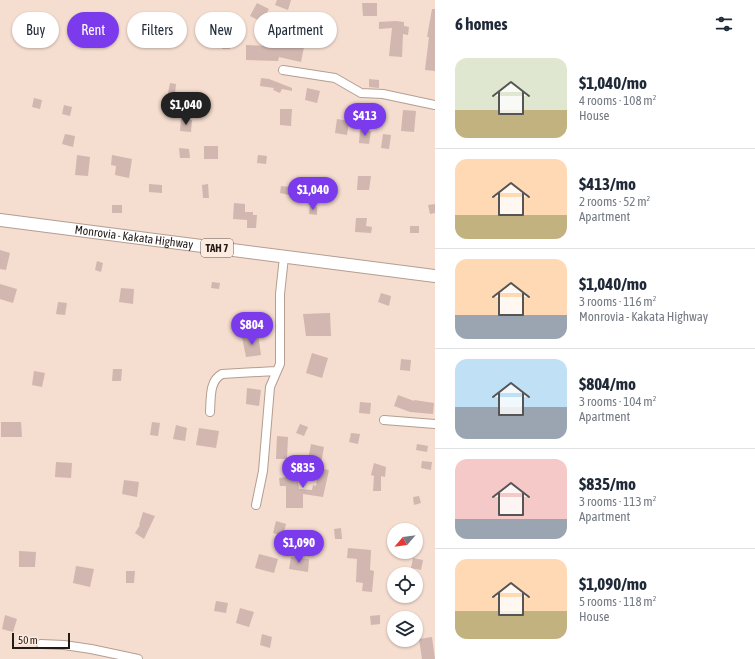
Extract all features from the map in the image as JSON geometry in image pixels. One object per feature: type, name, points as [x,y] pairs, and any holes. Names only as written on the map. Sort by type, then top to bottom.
[{"type":"highway","name":"Monrovia - Kakata Highway","points":[[0,220],[435,276]]},
{"type":"street","points":[[283,70],[335,78],[361,93],[383,94],[435,105]]},
{"type":"street","points":[[256,505],[262,471],[270,386],[280,364],[280,294],[284,257]]},
{"type":"street","points":[[210,412],[212,383],[217,376],[222,374],[276,371]]},
{"type":"street","points":[[384,420],[435,424]]},
{"type":"street","points":[[41,644],[78,647],[138,659]]},
{"type":"building","points":[[277,0],[291,0],[288,10],[275,5]]},
{"type":"building","points":[[257,3],[269,9],[267,12],[254,12],[254,18],[250,16]]},
{"type":"building","points":[[362,3],[377,3],[377,16],[363,16]]},
{"type":"building","points":[[432,9],[435,9],[435,71],[425,70],[429,37],[427,37]]},
{"type":"building","points":[[379,22],[404,22],[404,26],[409,27],[408,35],[403,34],[402,57],[389,56],[392,28],[379,29]]},
{"type":"building","points":[[246,45],[254,45],[254,48],[304,48],[301,62],[279,57],[278,61],[246,60]]},
{"type":"building","points":[[261,78],[269,79],[292,88],[292,91],[282,89],[280,93],[273,90],[274,88],[260,86]]},
{"type":"building","points":[[369,79],[379,80],[379,88],[369,87]]},
{"type":"building","points":[[170,83],[176,84],[175,94],[168,93]]},
{"type":"building","points":[[307,88],[320,91],[317,103],[305,100]]},
{"type":"building","points":[[34,98],[42,100],[40,109],[32,107]]},
{"type":"building","points":[[64,105],[72,107],[70,116],[62,114]]},
{"type":"building","points":[[280,109],[292,109],[291,126],[280,125]]},
{"type":"building","points":[[403,110],[416,111],[414,132],[401,131]]},
{"type":"building","points":[[181,119],[192,120],[191,132],[180,131]]},
{"type":"building","points":[[337,119],[349,121],[347,135],[335,133]]},
{"type":"building","points":[[360,130],[371,131],[369,144],[359,143]]},
{"type":"building","points":[[65,134],[75,136],[73,147],[62,144]]},
{"type":"building","points":[[383,134],[391,135],[389,149],[381,148]]},
{"type":"building","points":[[204,146],[218,146],[218,159],[204,159]]},
{"type":"building","points":[[179,148],[189,149],[190,158],[180,158]]},
{"type":"building","points":[[77,155],[90,157],[88,176],[75,175]]},
{"type":"building","points":[[112,155],[132,159],[129,178],[115,175],[116,166],[111,165]]},
{"type":"building","points":[[258,155],[267,156],[266,164],[257,163]]},
{"type":"building","points":[[358,176],[371,176],[369,190],[357,190]]},
{"type":"building","points":[[149,184],[162,185],[162,193],[149,192]]},
{"type":"building","points":[[208,184],[209,198],[203,198],[202,185]]},
{"type":"building","points":[[281,186],[290,187],[289,195],[280,193]]},
{"type":"building","points":[[234,203],[245,204],[245,212],[253,212],[253,215],[257,215],[256,228],[247,228],[247,220],[233,219]]},
{"type":"building","points":[[435,204],[435,213],[430,214],[428,205]]},
{"type":"building","points":[[112,205],[122,205],[122,213],[112,213]]},
{"type":"building","points":[[310,206],[317,207],[317,215],[309,214]]},
{"type":"building","points":[[356,218],[367,218],[366,226],[372,227],[371,233],[355,232]]},
{"type":"building","points":[[410,226],[419,226],[419,233],[410,233]]},
{"type":"building","points":[[0,250],[10,253],[6,270],[0,269]]},
{"type":"building","points":[[97,261],[103,263],[101,272],[95,270]]},
{"type":"building","points":[[212,282],[220,283],[219,289],[211,288]]},
{"type":"building","points":[[0,284],[17,289],[13,303],[0,299]]},
{"type":"building","points":[[121,288],[134,289],[133,304],[119,302]]},
{"type":"building","points":[[381,293],[391,296],[389,306],[378,302]]},
{"type":"building","points":[[58,302],[67,303],[65,315],[56,314]]},
{"type":"building","points":[[330,313],[331,336],[306,336],[303,314]]},
{"type":"building","points":[[258,334],[261,355],[246,357],[242,337]]},
{"type":"building","points":[[312,353],[328,358],[322,378],[306,373]]},
{"type":"building","points":[[401,359],[411,360],[410,371],[400,370]]},
{"type":"building","points":[[113,369],[122,369],[121,381],[112,381]]},
{"type":"building","points":[[34,371],[45,373],[42,387],[32,385]]},
{"type":"building","points":[[247,388],[261,390],[259,406],[246,404]]},
{"type":"building","points":[[398,395],[414,401],[434,403],[433,414],[410,412],[394,406]]},
{"type":"building","points":[[360,402],[371,403],[370,414],[359,413]]},
{"type":"building","points":[[1,422],[21,422],[22,437],[1,437]]},
{"type":"building","points":[[152,422],[160,423],[158,436],[150,435]]},
{"type":"building","points":[[300,424],[308,427],[304,436],[296,433]]},
{"type":"building","points":[[176,425],[187,428],[185,441],[173,439]]},
{"type":"building","points":[[199,428],[219,431],[216,448],[196,445]]},
{"type":"building","points":[[351,433],[360,434],[358,444],[349,442]]},
{"type":"building","points":[[277,436],[288,437],[287,459],[276,459]]},
{"type":"building","points":[[311,444],[324,447],[321,464],[308,460]]},
{"type":"building","points":[[417,444],[428,446],[427,452],[416,450]]},
{"type":"building","points":[[422,461],[432,462],[431,470],[421,468]]},
{"type":"building","points":[[56,462],[72,463],[71,478],[55,477]]},
{"type":"building","points":[[374,463],[386,467],[385,477],[381,476],[381,491],[373,491],[374,476],[371,475]]},
{"type":"building","points":[[318,468],[329,470],[323,497],[303,494],[303,508],[286,508],[286,486],[280,486],[279,478],[297,476],[299,489],[312,490],[313,485],[316,486]]},
{"type":"building","points":[[124,480],[139,482],[137,497],[122,494]]},
{"type":"building","points":[[419,496],[421,503],[414,505],[413,497]]},
{"type":"building","points":[[143,512],[155,516],[144,539],[135,533],[140,525]]},
{"type":"building","points":[[276,521],[286,524],[283,536],[273,533]]},
{"type":"building","points":[[341,528],[342,539],[335,539],[334,529]]},
{"type":"building","points":[[348,548],[371,550],[370,570],[374,571],[372,592],[362,591],[363,583],[356,582],[357,559],[347,558]]},
{"type":"building","points":[[19,551],[36,552],[35,567],[19,567]]},
{"type":"building","points":[[259,554],[278,559],[274,573],[255,568]]},
{"type":"building","points":[[291,557],[309,559],[308,572],[289,569]]},
{"type":"building","points":[[413,559],[423,560],[422,567],[411,567]]},
{"type":"building","points":[[76,566],[94,569],[90,587],[73,583]]},
{"type":"building","points":[[126,571],[135,571],[134,583],[126,583]]},
{"type":"building","points":[[216,601],[228,603],[226,613],[214,611]]},
{"type":"building","points":[[240,608],[254,612],[249,627],[236,623]]},
{"type":"building","points":[[5,615],[17,619],[13,632],[2,629]]},
{"type":"building","points":[[380,615],[380,624],[371,625],[370,616]]},
{"type":"building","points":[[262,634],[272,637],[270,648],[260,645]]},
{"type":"building","points":[[432,637],[435,659],[422,659],[420,647],[423,647],[423,638]]}]
